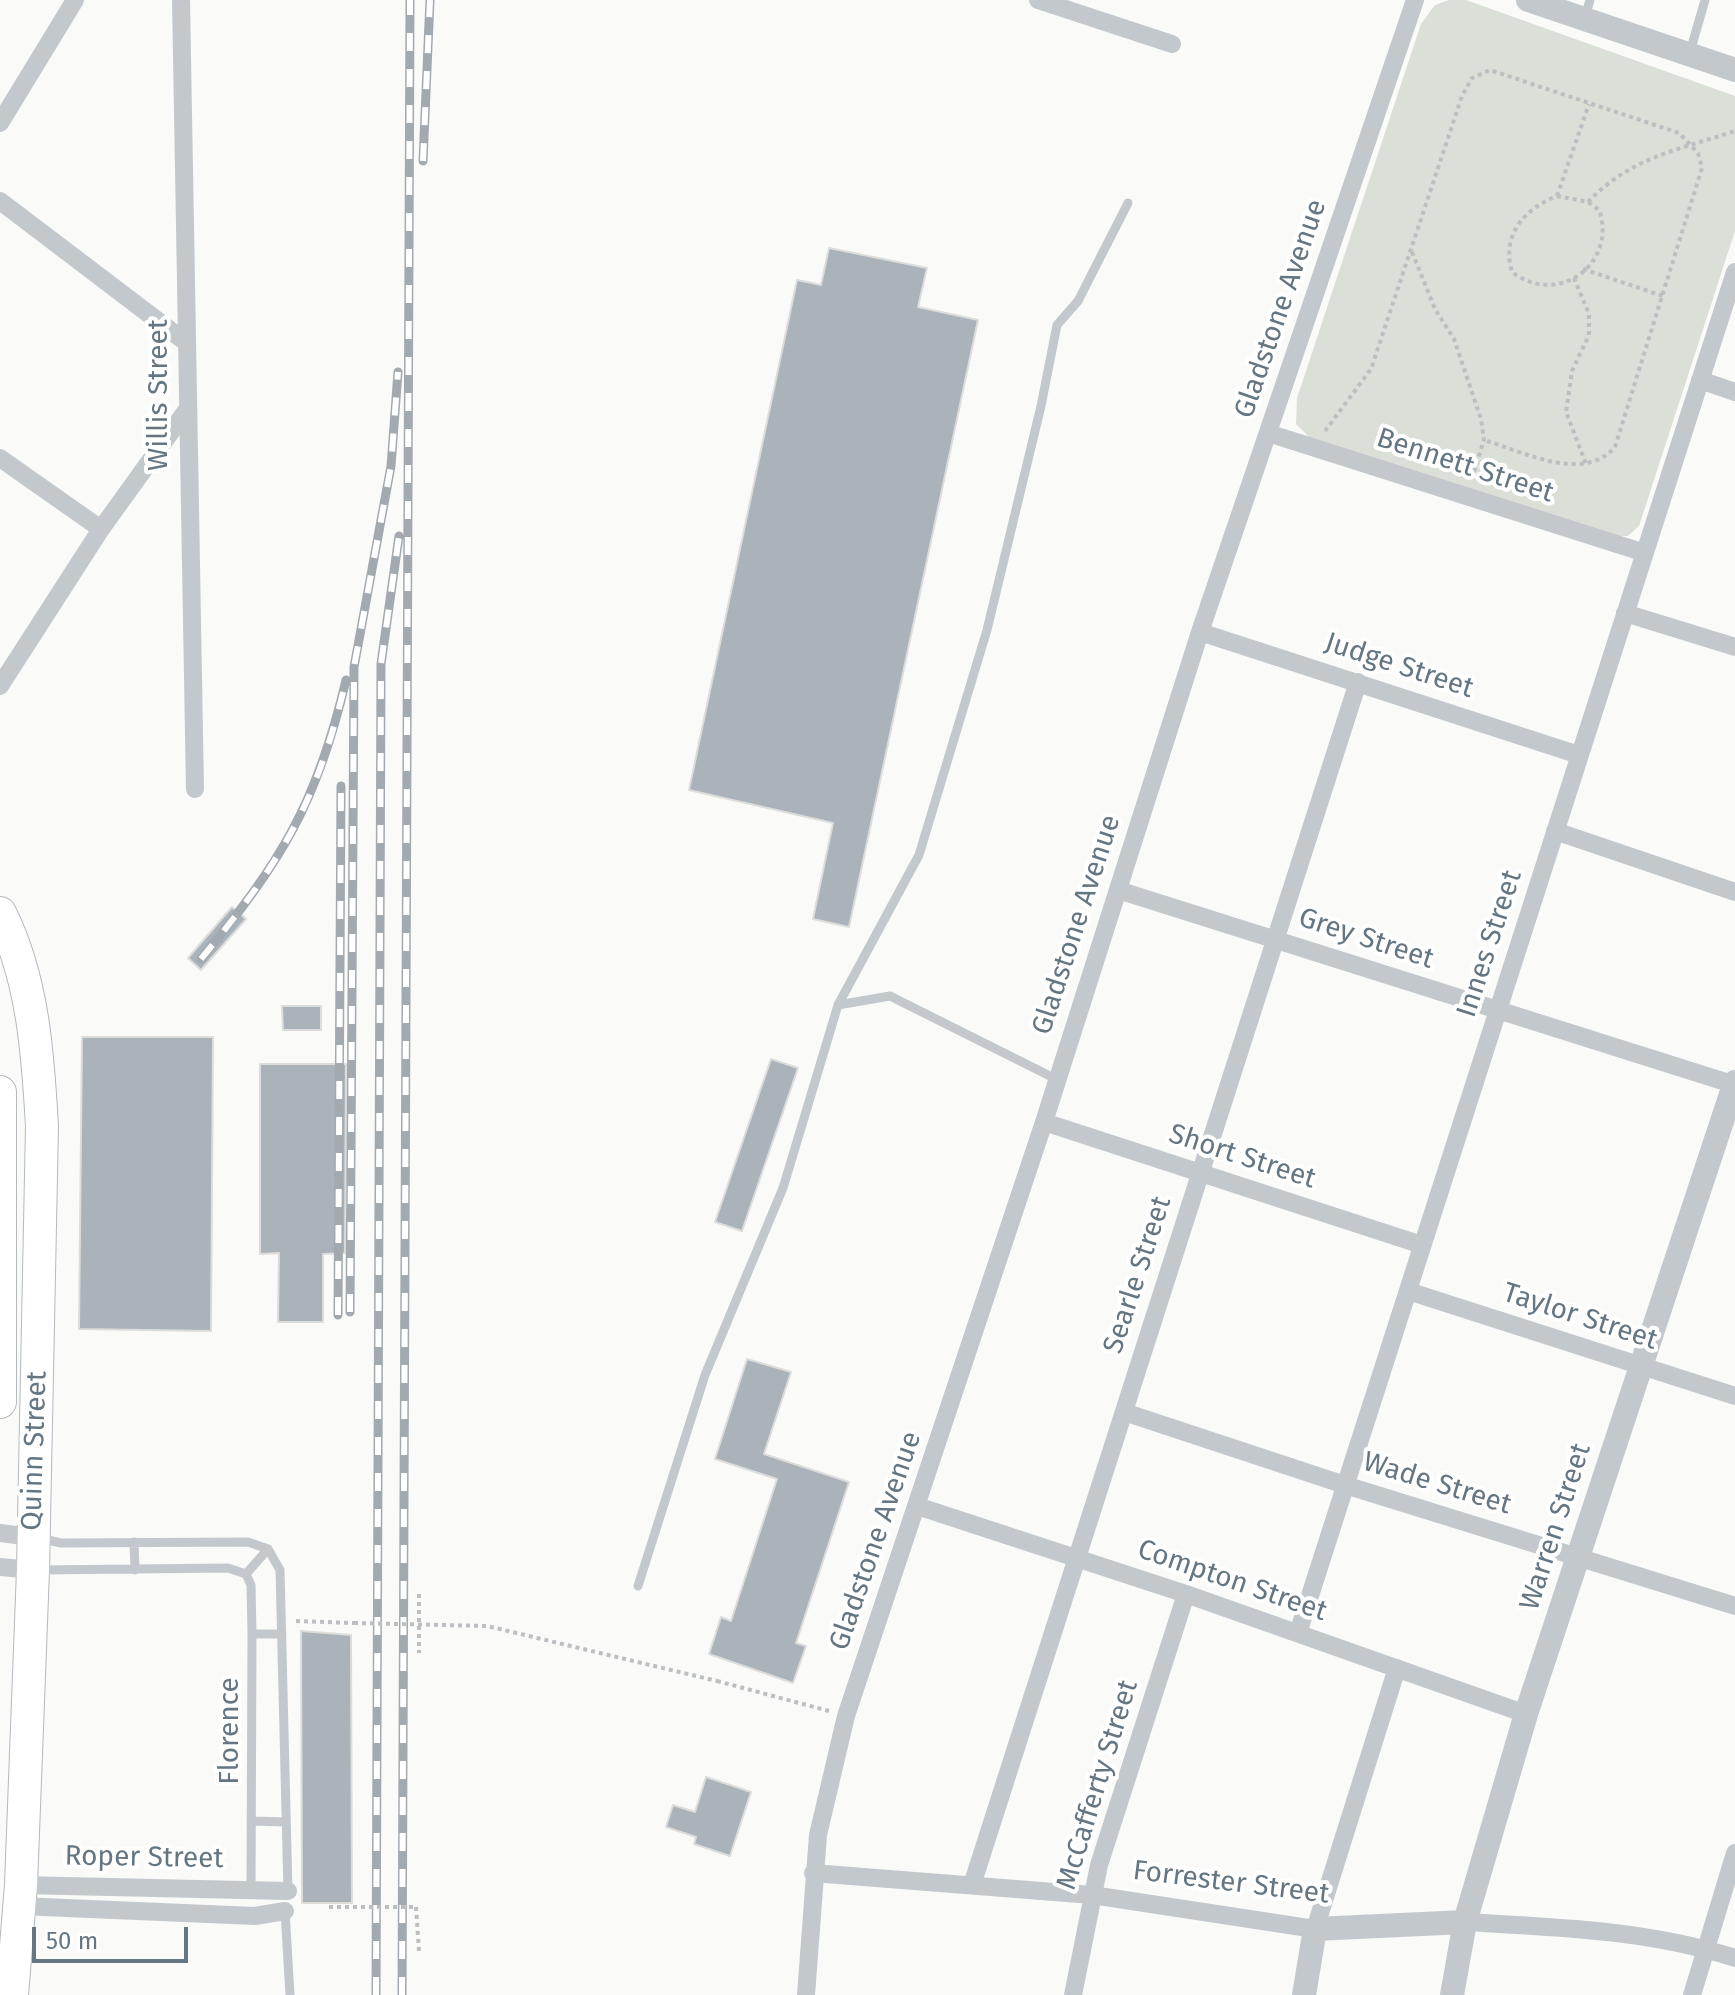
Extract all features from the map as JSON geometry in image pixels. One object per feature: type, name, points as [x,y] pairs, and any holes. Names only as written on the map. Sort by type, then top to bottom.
[{"type":"highway","name":"Quinn Street","points":[[0,913],[27,994],[38,1058],[41,1265],[16,1535],[33,1570],[10,1895],[12,1995]]},
{"type":"highway","name":"Quinn Street","points":[[0,1092],[0,1402]]},
{"type":"street","points":[[0,123],[75,0]]},
{"type":"street","name":"Willis Street","points":[[181,0],[195,789]]},
{"type":"street","points":[[1038,0],[1172,44]]},
{"type":"street","name":"Gladstone Avenue","points":[[806,1995],[813,1873],[825,1800],[846,1716],[1044,1122],[1200,632],[1415,0]]},
{"type":"street","points":[[1544,3],[1587,10],[1689,55],[1735,70]]},
{"type":"street","points":[[0,201],[187,343]]},
{"type":"street","name":"Innes Street","points":[[1298,1633],[1735,272]]},
{"type":"street","points":[[1700,380],[1735,392]]},
{"type":"street","points":[[0,686],[101,529],[186,411]]},
{"type":"street","name":"Bennett Street","points":[[1268,433],[1645,553]]},
{"type":"street","points":[[0,458],[101,529]]},
{"type":"street","points":[[1625,613],[1735,647]]},
{"type":"street","name":"Judge Street","points":[[1200,632],[1579,755]]},
{"type":"street","name":"Searle Street","points":[[972,1885],[1358,682]]},
{"type":"street","points":[[1555,831],[1735,892]]},
{"type":"street","name":"Grey Street","points":[[1118,890],[1735,1084]]},
{"type":"street","name":"Warren Street","points":[[1452,1995],[1465,1922],[1526,1714],[1735,1084]]},
{"type":"street","name":"Short Street","points":[[1044,1122],[1422,1245]]},
{"type":"street","name":"Taylor Street","points":[[1408,1291],[1735,1396]]},
{"type":"street","name":"Wade Street","points":[[1124,1412],[1345,1485],[1735,1606]]},
{"type":"street","name":"Compton Street","points":[[917,1506],[1186,1594],[1526,1714]]},
{"type":"street","points":[[0,1567],[33,1570]]},
{"type":"street","name":"McCafferty Street","points":[[1073,1995],[1092,1895],[1186,1594]]},
{"type":"street","points":[[1304,1995],[1315,1929],[1397,1668]]},
{"type":"street","points":[[1692,1995],[1735,1853]]},
{"type":"street","name":"Forrester Street","points":[[813,1873],[1092,1895],[1315,1929],[1465,1922],[1623,1934],[1705,1948],[1735,1958]]},
{"type":"street","name":"Roper Street","points":[[10,1895],[135,1889],[288,1891]]},
{"type":"street","name":"Roper Street","points":[[10,1895],[135,1912],[255,1916],[285,1911]]},
{"type":"lane","points":[[1689,55],[1705,0]]},
{"type":"lane","points":[[638,1586],[705,1375],[783,1188],[838,1005],[919,855],[987,630],[1057,325],[1078,301],[1128,203]]},
{"type":"lane","points":[[838,1005],[890,996],[1056,1079]]},
{"type":"lane","points":[[16,1535],[61,1543],[248,1542],[268,1549],[280,1570],[288,1891],[285,1911],[290,1995]]},
{"type":"lane","points":[[134,1542],[135,1570]]},
{"type":"lane","points":[[33,1570],[228,1568],[246,1574],[268,1549]]},
{"type":"lane","name":"Florence","points":[[246,1574],[251,1585],[252,1634],[251,1889]]},
{"type":"lane","points":[[252,1634],[282,1634]]},
{"type":"lane","points":[[252,1821],[286,1822]]},
{"type":"lane","points":[[135,1889],[135,1912]]},
{"type":"path","points":[[1312,447],[1371,369],[1462,96],[1472,78],[1490,70],[1679,133],[1698,153],[1701,180],[1615,447],[1597,461],[1566,464],[1484,440]]},
{"type":"path","points":[[1557,196],[1588,202],[1599,210],[1605,235],[1601,248],[1574,278],[1550,288],[1538,287],[1512,272],[1507,256],[1509,238],[1522,219],[1557,196],[1589,103]]},
{"type":"path","points":[[1588,202],[1619,172],[1639,162],[1735,131]]},
{"type":"path","points":[[1411,250],[1470,382],[1484,440],[1467,496]]},
{"type":"path","points":[[1583,269],[1663,296]]},
{"type":"path","points":[[1574,278],[1589,314],[1589,335],[1572,371],[1566,412],[1586,464]]},
{"type":"path","points":[[419,1594],[419,1653]]},
{"type":"path","points":[[281,1621],[487,1626],[717,1681],[846,1716]]},
{"type":"path","points":[[329,1907],[416,1907],[419,1951]]},
{"type":"shaded area","points":[[1449,0],[1466,0],[1735,96],[1735,231],[1639,526],[1628,536],[1616,536],[1310,438],[1296,424],[1297,398],[1421,24],[1435,5]]},
{"type":"building","points":[[829,248],[927,268],[918,307],[978,320],[849,927],[813,919],[833,823],[689,790],[797,280],[821,285]]},
{"type":"building","points":[[232,907],[246,919],[201,970],[188,958]]},
{"type":"building","points":[[282,1006],[321,1006],[321,1030],[283,1030]]},
{"type":"building","points":[[82,1037],[213,1037],[211,1331],[79,1329]]},
{"type":"building","points":[[771,1059],[798,1068],[742,1231],[715,1222]]},
{"type":"building","points":[[260,1064],[346,1064],[345,1253],[323,1254],[323,1322],[278,1322],[279,1253],[260,1254]]},
{"type":"building","points":[[747,1359],[791,1372],[764,1454],[849,1482],[796,1643],[806,1646],[793,1683],[709,1654],[721,1617],[731,1621],[777,1479],[715,1459]]},
{"type":"building","points":[[301,1631],[351,1635],[352,1903],[302,1903]]},
{"type":"building","points":[[706,1777],[751,1792],[730,1856],[694,1844],[696,1837],[666,1827],[673,1805],[695,1812]]},
{"type":"railway","points":[[402,1995],[410,0]]},
{"type":"railway","points":[[423,161],[430,0]]},
{"type":"railway","points":[[350,1312],[354,667],[391,466],[398,372]]},
{"type":"railway","points":[[376,1995],[381,664],[399,536]]},
{"type":"railway","points":[[201,959],[253,892],[293,830],[322,762],[346,680]]},
{"type":"railway","points":[[338,1315],[341,786]]}]
